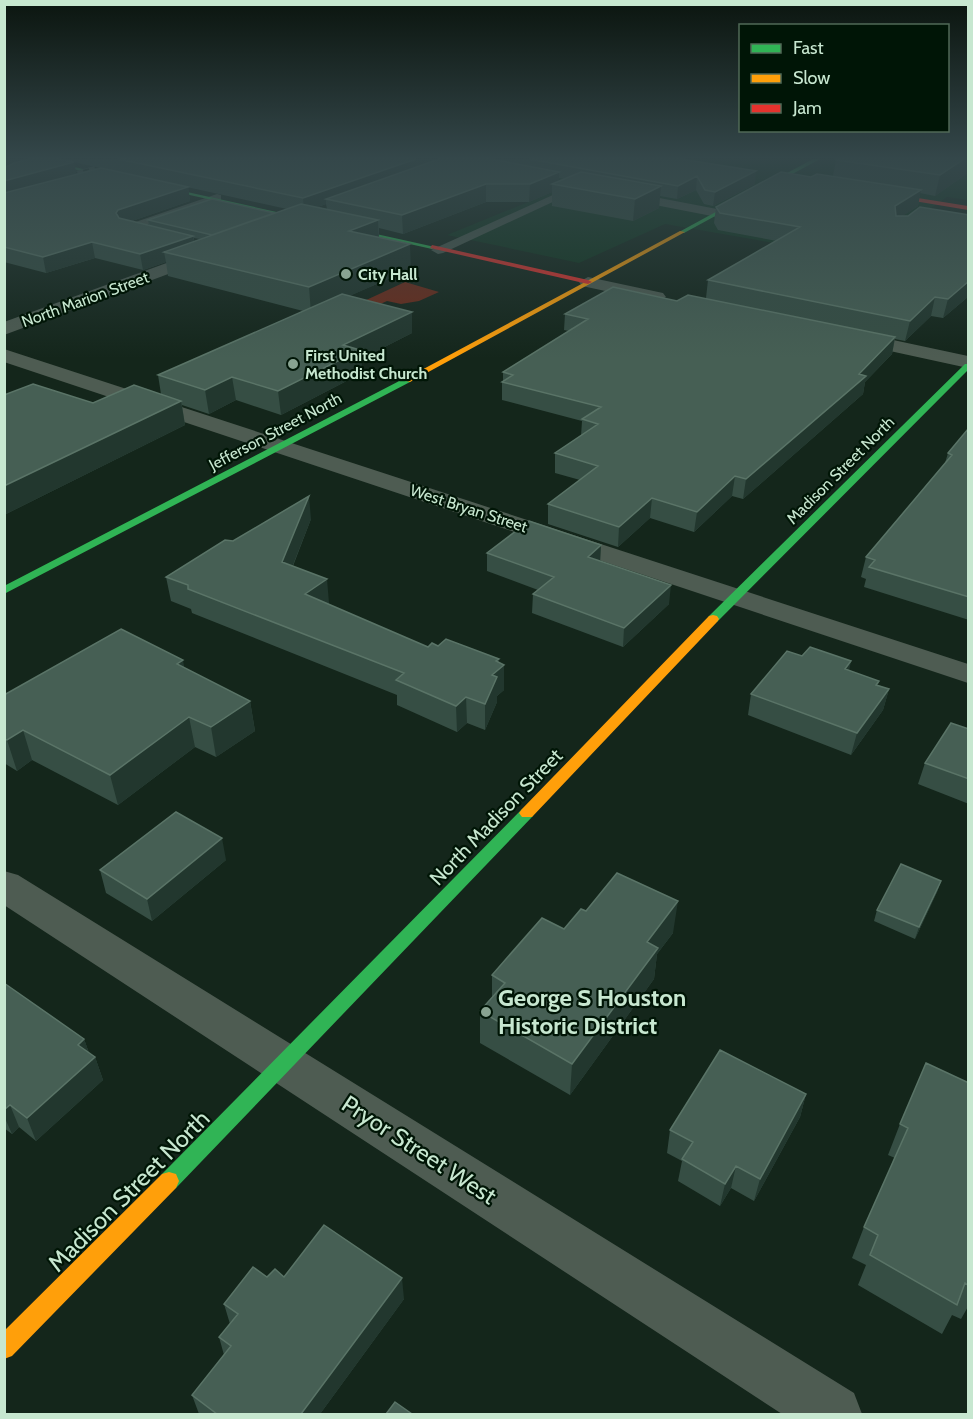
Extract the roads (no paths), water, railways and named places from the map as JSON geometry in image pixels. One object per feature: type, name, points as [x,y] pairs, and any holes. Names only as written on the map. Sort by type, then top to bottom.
[{"type":"main road","points":[[337,225],[438,250],[588,282]]},
{"type":"main road","name":"Jefferson Street North","points":[[4,591],[283,447],[694,225]]},
{"type":"main road","name":"Madison Street North","points":[[735,596],[969,366]]},
{"type":"main road","name":"North Madison Street","points":[[285,1064],[735,596]]},
{"type":"main road","name":"Madison Street North","points":[[4,1348],[285,1064]]},
{"type":"street","points":[[274,230],[287,225]]},
{"type":"street","name":"North Marion Street","points":[[4,329],[224,248]]},
{"type":"street","points":[[588,282],[680,302]]},
{"type":"street","points":[[830,333],[969,362]]},
{"type":"street","name":"West Bryan Street","points":[[4,355],[969,674]]},
{"type":"street","name":"Pryor Street West","points":[[4,885],[833,1414]]},
{"type":"lane","points":[[133,225],[127,227],[161,235]]},
{"type":"lane","points":[[438,250],[497,225]]},
{"type":"lane","points":[[195,244],[224,248]]},
{"type":"place","name":"City Hall","points":[[346,274]]},
{"type":"place","name":"First United Methodist Church","points":[[293,364]]},
{"type":"place","name":"George S Houston Historic District","points":[[486,1012]]}]
